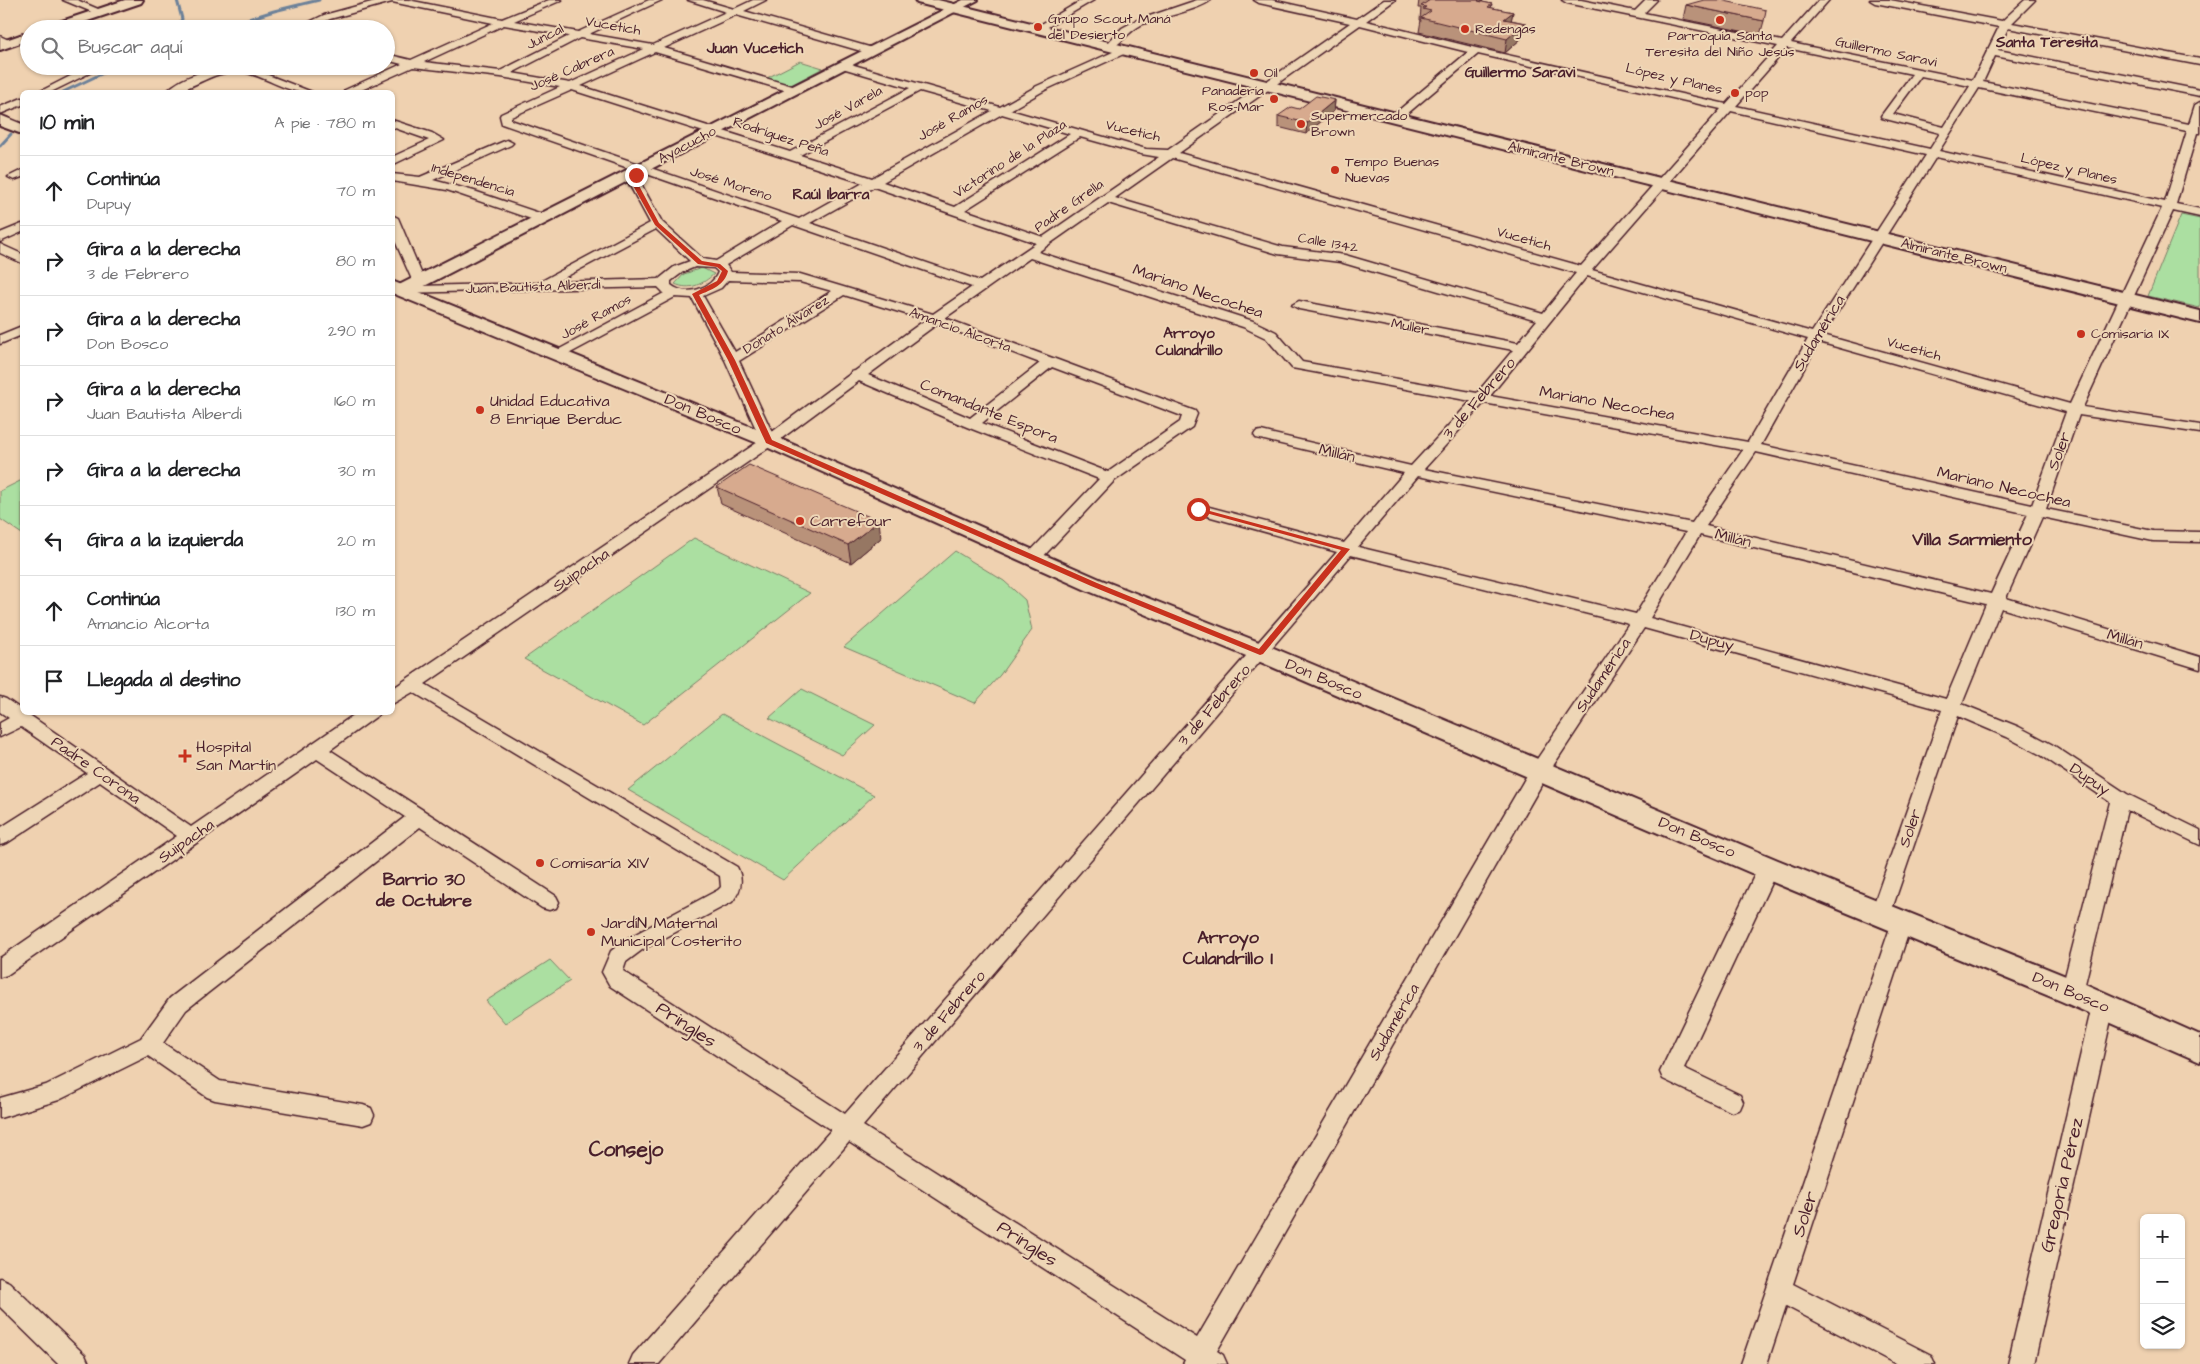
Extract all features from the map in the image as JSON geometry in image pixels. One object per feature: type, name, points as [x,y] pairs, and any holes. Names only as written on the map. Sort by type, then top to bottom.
[{"type":"main road","name":"Almirante Brown","points":[[922,0],[2200,317]]},
{"type":"main road","points":[[0,120],[20,128]]},
{"type":"main road","name":"Don Bosco","points":[[405,286],[769,441],[1094,585],[1260,652],[1768,868],[2072,992],[2200,1048]]},
{"type":"street","points":[[68,0],[100,12]]},
{"type":"street","points":[[77,20],[137,0]]},
{"type":"street","points":[[322,20],[390,0]]},
{"type":"street","name":"Vucetich","points":[[394,0],[503,22],[653,48],[795,90]]},
{"type":"street","points":[[395,72],[503,22],[557,0]]},
{"type":"street","name":"Juncal","points":[[501,74],[578,35],[657,0]]},
{"type":"street","points":[[693,0],[872,51]]},
{"type":"street","name":"José Cabrera","points":[[505,116],[761,0]]},
{"type":"street","name":"Ayacucho","points":[[405,286],[544,219],[843,64],[972,0]]},
{"type":"street","points":[[1038,29],[1089,0]]},
{"type":"street","points":[[1110,46],[1125,30],[1138,23],[1206,0]]},
{"type":"street","name":"López y Planes","points":[[1259,0],[1358,22],[1476,52],[2200,213]]},
{"type":"street","name":"Padre Grella","points":[[769,441],[856,375],[981,286],[1390,0]]},
{"type":"street","name":"Guillermo Saravi","points":[[1567,0],[2196,130]]},
{"type":"street","points":[[1637,14],[1652,0]]},
{"type":"street","name":"3 de Febrero","points":[[642,1364],[1260,652],[1346,549],[1481,398],[1583,272],[1824,0]]},
{"type":"street","name":"Sudamérica","points":[[1203,1361],[1540,770],[1640,621],[1696,529],[1752,447],[1816,336],[1976,85],[2005,24],[2030,0]]},
{"type":"street","points":[[1881,1],[2200,62]]},
{"type":"street","points":[[3,43],[20,38]]},
{"type":"street","name":"José Ramos","points":[[696,294],[709,289],[721,271],[797,222],[1040,88],[1086,69],[1124,50]]},
{"type":"street","points":[[1397,117],[1476,52]]},
{"type":"street","points":[[1992,52],[2200,93]]},
{"type":"street","name":"Rodríguez Peña","points":[[395,59],[415,64],[501,74],[571,86],[872,182],[1045,242]]},
{"type":"street","name":"Vucetich","points":[[843,64],[1145,152],[1170,154],[2074,410],[2200,429]]},
{"type":"street","points":[[1918,73],[1886,116],[1945,131]]},
{"type":"street","points":[[48,90],[80,75]]},
{"type":"street","points":[[174,90],[200,75]]},
{"type":"street","points":[[260,75],[301,90]]},
{"type":"street","points":[[354,90],[389,75]]},
{"type":"street","name":"José Varela","points":[[791,156],[919,87]]},
{"type":"street","points":[[0,110],[20,102]]},
{"type":"street","name":"Soler","points":[[1754,1364],[1780,1290],[1892,917],[1952,707],[1996,601],[2037,512],[2074,410],[2169,206],[2196,130],[2200,105]]},
{"type":"street","name":"José Moreno","points":[[505,116],[506,122],[981,286]]},
{"type":"street","points":[[395,124],[438,140],[395,161]]},
{"type":"street","name":"Victorino de la Plaza","points":[[956,211],[1079,133]]},
{"type":"street","points":[[423,180],[507,143]]},
{"type":"street","points":[[641,170],[633,178],[634,182],[657,224],[700,263]]},
{"type":"street","name":"Independencia","points":[[395,177],[423,180],[460,190],[544,219]]},
{"type":"street","name":"Calle 1342","points":[[1106,199],[1282,251],[1341,258],[1545,318]]},
{"type":"street","points":[[540,286],[657,224]]},
{"type":"street","points":[[0,238],[20,229]]},
{"type":"street","points":[[395,234],[405,286]]},
{"type":"street","points":[[0,248],[20,257]]},
{"type":"street","name":"Mariano Necochea","points":[[1028,253],[1248,324],[1271,335],[1297,365],[1752,447],[2134,533],[2153,536],[2200,537]]},
{"type":"street","name":"José Ramos","points":[[561,354],[668,288],[674,273],[688,266],[700,263]]},
{"type":"street","name":"Amancio Alcorta","points":[[700,263],[721,271],[800,278],[935,319],[1190,414],[1187,424],[1109,478]]},
{"type":"street","name":"Juan Bautista Alberdi","points":[[405,286],[668,288],[684,295],[696,294]]},
{"type":"street","name":"Donato Álvarez","points":[[732,360],[841,291]]},
{"type":"street","points":[[696,294],[732,360],[769,441]]},
{"type":"street","name":"Muller","points":[[1299,305],[1522,348]]},
{"type":"street","points":[[0,340],[20,331]]},
{"type":"street","points":[[972,424],[1050,362]]},
{"type":"street","name":"Comandante Espora","points":[[856,375],[972,424],[1109,478]]},
{"type":"street","name":"Millán","points":[[1261,435],[1414,472],[1696,529],[1996,601],[2144,644],[2200,663]]},
{"type":"street","name":"Suipacha","points":[[395,696],[769,441]]},
{"type":"street","points":[[1033,557],[1109,478]]},
{"type":"street","name":"Dupuy","points":[[1198,509],[1346,549],[1640,621],[1952,707],[2013,732],[2047,750],[2120,800],[2200,838]]},
{"type":"street","name":"Pringles","points":[[412,684],[730,872],[731,889],[725,896],[635,944],[618,957],[612,972],[616,980],[847,1128],[1203,1361]]},
{"type":"street","name":"Padre Corona","points":[[0,703],[192,837]]},
{"type":"street","name":"Suipacha","points":[[0,969],[368,715]]},
{"type":"street","points":[[0,732],[22,718]]},
{"type":"street","points":[[317,750],[549,902]]},
{"type":"street","points":[[0,838],[100,774]]},
{"type":"street","points":[[2072,992],[2120,800]]},
{"type":"street","points":[[0,1108],[51,1093],[149,1045],[178,1004],[419,817]]},
{"type":"street","points":[[1732,1102],[1671,1072],[1768,868]]},
{"type":"street","name":"Gregoria Pérez","points":[[2021,1364],[2103,1006]]},
{"type":"street","points":[[149,1045],[215,1090],[363,1115]]},
{"type":"street","points":[[0,1290],[76,1364]]},
{"type":"street","points":[[1780,1290],[1922,1364]]},
{"type":"green space","points":[[800,61],[823,68],[791,85],[767,78]]},
{"type":"green space","points":[[2181,215],[2200,219],[2200,308],[2148,296]]},
{"type":"green space","points":[[702,268],[714,274],[705,281],[691,287],[675,284],[684,274]]},
{"type":"green space","points":[[20,481],[20,533],[0,519],[0,491]]},
{"type":"green space","points":[[694,538],[810,593],[643,725],[524,659]]},
{"type":"green space","points":[[955,551],[1004,581],[1025,600],[1032,630],[1000,675],[975,703],[844,647]]},
{"type":"green space","points":[[802,689],[875,725],[842,755],[769,718]]},
{"type":"green space","points":[[722,714],[874,795],[783,880],[628,790]]},
{"type":"green space","points":[[550,960],[570,981],[505,1023],[486,1001]]},
{"type":"building","points":[[1430,0],[1479,0],[1492,4],[1488,7],[1513,12],[1504,19],[1525,23],[1507,39],[1421,18],[1431,11],[1423,9],[1426,7],[1421,6]]},
{"type":"building","points":[[1704,0],[1720,0],[1766,10],[1764,21],[1686,5]]},
{"type":"building","points":[[1316,96],[1335,100],[1307,123],[1278,116],[1291,107],[1299,109]]},
{"type":"building","points":[[749,465],[879,521],[848,545],[717,487]]},
{"type":"waterway","points":[[177,0],[182,20]]},
{"type":"waterway","points":[[245,20],[319,0]]},
{"type":"waterway","points":[[67,90],[99,75]]},
{"type":"waterway","points":[[0,146],[11,134]]},
{"type":"place","name":"Parroquía Santa Teresita del Niño Jesús","points":[[1720,20]]},
{"type":"place","name":"Grupo Scout Maná del Desierto","points":[[1038,27]]},
{"type":"place","name":"Redengas","points":[[1465,29]]},
{"type":"place","name":"Oil","points":[[1254,73]]},
{"type":"place","name":"pop","points":[[1735,93]]},
{"type":"place","name":"Panadería Ros-Mar","points":[[1274,99]]},
{"type":"place","name":"Supermercado Brown","points":[[1301,124]]},
{"type":"place","name":"Tempo Buenas Nuevas","points":[[1335,170]]},
{"type":"place","name":"Comisaría IX","points":[[2081,334]]},
{"type":"place","name":"Unidad Educativa 8 Enrique Berduc","points":[[480,410]]},
{"type":"place","name":"Carrefour","points":[[800,521]]},
{"type":"place","name":"Hospital San Martín","points":[[185,756]]},
{"type":"place","name":"Comisaría XIV","points":[[540,863]]},
{"type":"place","name":"JardíN Maternal Municipal Costerito","points":[[591,932]]},
{"type":"district","name":"Santa Teresita","points":[[2047,42]]},
{"type":"district","name":"Juan Vucetich","points":[[755,48]]},
{"type":"district","name":"Guillermo Saravi","points":[[1520,72]]},
{"type":"district","name":"Raúl Ibarra","points":[[831,194]]},
{"type":"district","name":"Arroyo Culandrillo","points":[[1189,342]]},
{"type":"district","name":"Villa Sarmiento","points":[[1972,539]]},
{"type":"district","name":"Barrio 30 de Octubre","points":[[424,890]]},
{"type":"district","name":"Arroyo Culandrillo I","points":[[1228,948]]},
{"type":"district","name":"Consejo","points":[[626,1149]]},
{"type":"route","points":[[636,175],[633,178],[634,182],[657,224],[700,263],[718,265],[725,271],[724,276],[719,282],[709,289],[696,294],[732,360],[769,441],[1094,585],[1260,652],[1346,549],[1198,509]]}]
